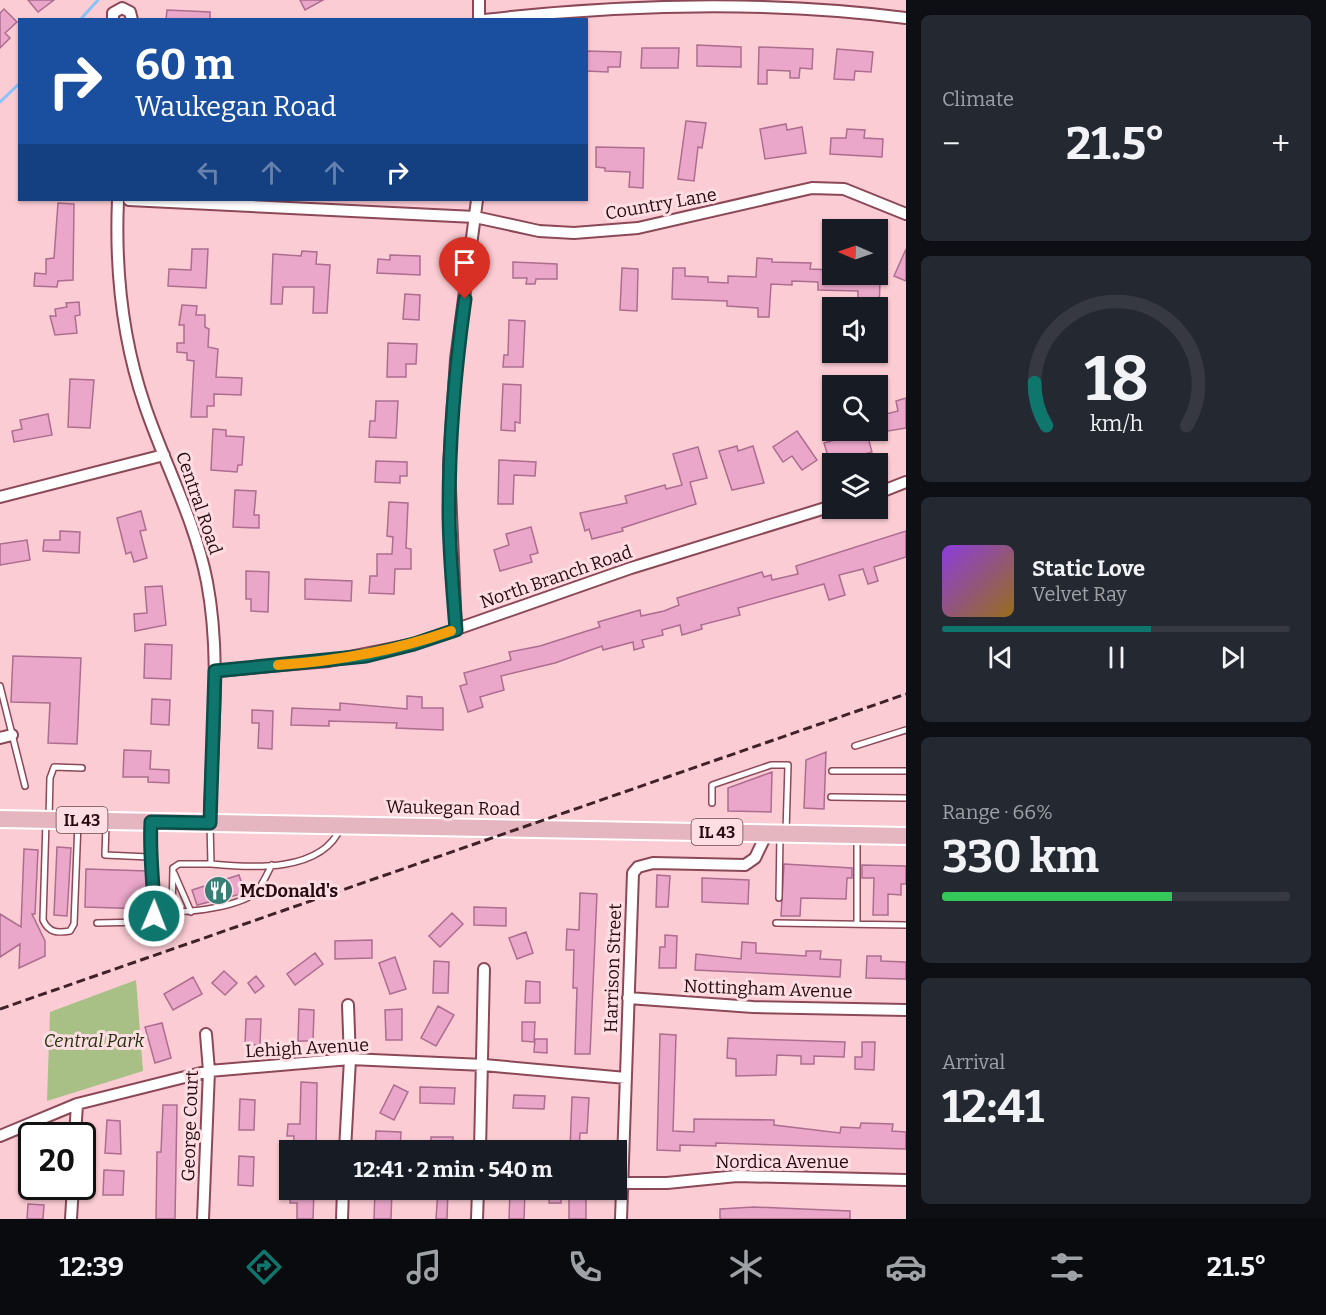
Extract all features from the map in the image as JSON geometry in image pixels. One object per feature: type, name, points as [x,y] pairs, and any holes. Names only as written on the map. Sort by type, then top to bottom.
[{"type":"main road","name":"Waukegan Road","points":[[0,819],[906,836]]},
{"type":"street","points":[[479,0],[482,18]]},
{"type":"street","points":[[502,18],[625,6],[774,5],[906,18]]},
{"type":"street","points":[[113,18],[113,13],[122,8],[130,12],[132,18]]},
{"type":"street","name":"Country Lane","points":[[149,201],[475,217],[539,231],[604,232],[655,225],[788,192],[829,187],[866,197],[906,214]]},
{"type":"street","name":"Central Road","points":[[118,201],[116,248],[122,310],[136,375],[191,522],[203,566],[212,624],[215,671],[210,823]]},
{"type":"street","points":[[456,630],[449,513],[450,443],[456,359],[477,201]]},
{"type":"street","points":[[0,497],[164,454]]},
{"type":"street","points":[[888,489],[906,482]]},
{"type":"street","name":"North Branch Road","points":[[215,671],[366,656],[414,644],[632,568],[822,509]]},
{"type":"street","points":[[0,738],[12,735]]},
{"type":"street","name":"Harrison Street","points":[[624,1140],[632,882],[638,867],[653,863],[745,865],[778,834]]},
{"type":"street","points":[[480,1140],[484,1065],[484,969]]},
{"type":"street","name":"Nottingham Avenue","points":[[628,998],[753,1007],[906,1010]]},
{"type":"street","points":[[346,1140],[350,1059],[348,1005]]},
{"type":"street","name":"George Court","points":[[203,1219],[209,1071],[206,1034]]},
{"type":"street","name":"Lehigh Avenue","points":[[0,1136],[77,1104],[209,1071],[350,1059],[484,1065],[626,1078]]},
{"type":"street","points":[[76,1122],[77,1104]]},
{"type":"street","name":"Nordica Avenue","points":[[627,1183],[667,1183],[737,1176],[906,1180]]},
{"type":"street","points":[[71,1219],[72,1200]]},
{"type":"street","points":[[342,1219],[343,1200]]},
{"type":"street","points":[[477,1219],[478,1200]]},
{"type":"street","name":"Harrison Street","points":[[621,1219],[622,1200]]},
{"type":"lane","points":[[0,686],[25,786]]},
{"type":"lane","points":[[855,746],[906,730]]},
{"type":"lane","points":[[712,803],[712,785],[771,765],[788,765],[778,834],[779,898]]},
{"type":"lane","points":[[78,820],[75,924],[70,931],[57,933],[46,927],[43,920],[50,778],[54,767],[82,768]]},
{"type":"lane","points":[[832,771],[906,771]]},
{"type":"lane","points":[[831,797],[906,798]]},
{"type":"lane","points":[[106,821],[105,855],[149,857]]},
{"type":"lane","points":[[97,923],[144,922],[154,916],[154,877],[149,857],[151,822]]},
{"type":"lane","points":[[210,823],[211,864]]},
{"type":"lane","points":[[173,868],[180,864],[272,865],[310,858],[337,837],[342,825]]},
{"type":"lane","points":[[857,835],[857,924]]},
{"type":"lane","points":[[173,868],[172,911],[191,912],[230,903],[255,893],[272,865]]},
{"type":"lane","points":[[173,868],[191,912]]},
{"type":"lane","points":[[776,923],[906,925]]},
{"type":"green space","name":"Central Park","points":[[136,980],[143,1071],[47,1101],[50,1012]]},
{"type":"building","points":[[28,0],[54,0],[38,12]]},
{"type":"building","points":[[300,0],[323,0],[305,10]]},
{"type":"building","points":[[4,9],[17,22],[5,33],[10,38],[0,48],[0,13]]},
{"type":"building","points":[[167,10],[210,12],[210,18],[166,18]]},
{"type":"building","points":[[697,45],[741,47],[741,67],[697,66]]},
{"type":"building","points":[[759,47],[813,49],[812,69],[800,68],[799,78],[790,78],[790,71],[767,70],[767,84],[758,84]]},
{"type":"building","points":[[642,48],[679,48],[678,68],[641,68]]},
{"type":"building","points":[[837,49],[873,52],[871,72],[855,71],[854,80],[834,79]]},
{"type":"building","points":[[588,51],[621,52],[620,67],[608,67],[608,72],[588,71]]},
{"type":"building","points":[[686,121],[706,123],[702,148],[698,147],[694,181],[678,179]]},
{"type":"building","points":[[786,124],[787,130],[802,127],[806,153],[765,159],[760,129]]},
{"type":"building","points":[[847,129],[865,130],[864,138],[883,139],[882,157],[830,154],[831,138],[846,138]]},
{"type":"building","points":[[596,147],[644,148],[643,188],[629,187],[630,172],[605,171],[605,168],[596,167]]},
{"type":"building","points":[[58,203],[74,204],[73,280],[58,281],[57,287],[34,286],[35,273],[46,274],[46,259],[54,258]]},
{"type":"building","points":[[192,249],[208,249],[206,288],[168,286],[169,269],[191,270]]},
{"type":"building","points":[[906,249],[906,281],[894,276]]},
{"type":"building","points":[[302,251],[317,252],[316,264],[330,265],[327,313],[313,313],[314,287],[283,287],[282,304],[271,304],[273,254],[301,256]]},
{"type":"building","points":[[390,255],[420,256],[420,275],[377,273],[378,259],[390,260]]},
{"type":"building","points":[[757,258],[772,259],[772,262],[811,263],[810,269],[822,270],[822,285],[880,285],[879,297],[858,297],[858,291],[818,290],[818,282],[792,281],[792,285],[771,284],[769,317],[758,317],[758,308],[727,306],[727,301],[672,299],[673,268],[685,268],[685,276],[708,277],[708,282],[728,283],[728,276],[756,277]]},
{"type":"building","points":[[513,262],[557,264],[557,279],[536,279],[535,284],[526,284],[527,278],[513,278]]},
{"type":"building","points":[[622,268],[638,269],[637,311],[620,310]]},
{"type":"building","points":[[405,294],[420,295],[419,320],[403,319]]},
{"type":"building","points":[[79,302],[80,315],[75,316],[77,333],[55,335],[50,316],[56,316],[55,309],[67,307],[66,303]]},
{"type":"building","points":[[182,305],[197,306],[196,315],[205,315],[205,327],[209,329],[208,347],[218,349],[216,377],[242,378],[241,395],[214,394],[214,406],[207,406],[207,417],[191,417],[194,361],[187,360],[187,353],[177,352],[177,343],[184,343],[184,325],[179,325]]},
{"type":"building","points":[[509,320],[525,321],[523,367],[503,367],[504,355],[508,355]]},
{"type":"building","points":[[388,343],[417,344],[416,364],[406,364],[406,377],[387,377]]},
{"type":"building","points":[[70,379],[94,380],[90,428],[68,427]]},
{"type":"building","points":[[503,384],[521,385],[520,423],[515,422],[515,431],[501,430]]},
{"type":"building","points":[[906,398],[906,428],[888,431],[888,414],[898,411],[896,401]]},
{"type":"building","points":[[376,401],[398,401],[396,438],[369,437],[370,421],[375,421]]},
{"type":"building","points":[[48,414],[52,435],[14,442],[12,431],[22,429],[20,420]]},
{"type":"building","points":[[213,429],[226,430],[226,436],[244,437],[242,465],[238,465],[237,472],[211,470]]},
{"type":"building","points":[[797,431],[817,460],[802,470],[792,456],[783,462],[773,447]]},
{"type":"building","points":[[869,441],[872,452],[827,453],[824,443]]},
{"type":"building","points":[[737,446],[738,451],[753,446],[764,483],[732,490],[719,451]]},
{"type":"building","points":[[698,447],[707,478],[690,482],[696,504],[622,528],[623,531],[592,539],[589,529],[585,531],[580,513],[627,503],[625,496],[665,485],[666,489],[682,485],[673,454]]},
{"type":"building","points":[[499,460],[536,462],[535,476],[514,475],[513,504],[498,504]]},
{"type":"building","points":[[376,461],[407,462],[407,476],[400,476],[400,483],[375,482]]},
{"type":"building","points":[[235,490],[256,491],[254,515],[259,515],[259,528],[233,527]]},
{"type":"building","points":[[389,502],[408,503],[406,548],[411,549],[411,569],[395,569],[394,594],[369,593],[370,576],[377,576],[377,554],[392,554],[393,537],[387,536]]},
{"type":"building","points":[[141,511],[146,530],[140,531],[147,558],[134,562],[131,552],[126,554],[117,518]]},
{"type":"building","points":[[531,527],[538,553],[530,555],[532,562],[500,571],[494,550],[509,545],[506,534]]},
{"type":"building","points":[[60,531],[80,532],[79,553],[43,551],[44,540],[60,540]]},
{"type":"building","points":[[906,531],[906,557],[874,567],[878,581],[868,584],[863,569],[839,575],[845,595],[829,600],[824,584],[738,608],[740,615],[701,625],[702,629],[682,635],[680,625],[662,630],[663,635],[642,640],[644,647],[634,650],[633,642],[603,650],[602,646],[555,663],[501,676],[504,690],[480,697],[483,707],[468,712],[460,686],[467,684],[464,673],[511,660],[509,652],[540,646],[600,627],[598,622],[640,610],[641,616],[664,611],[679,605],[677,598],[762,572],[764,577],[771,575],[772,580],[798,574],[796,566]]},
{"type":"building","points":[[27,540],[30,560],[0,565],[0,544]]},
{"type":"building","points":[[246,571],[269,572],[268,612],[251,611],[251,599],[246,599]]},
{"type":"building","points":[[305,579],[352,581],[351,601],[305,599]]},
{"type":"building","points":[[162,586],[166,625],[135,631],[134,614],[147,613],[145,587]]},
{"type":"building","points":[[145,644],[172,645],[171,679],[144,678]]},
{"type":"building","points":[[13,656],[81,658],[77,744],[48,743],[50,703],[11,702]]},
{"type":"building","points":[[407,696],[422,697],[422,708],[443,708],[443,730],[396,728],[397,723],[329,721],[329,726],[291,725],[292,708],[340,710],[340,703],[407,709]]},
{"type":"building","points":[[152,699],[170,700],[169,725],[151,724]]},
{"type":"building","points":[[252,710],[273,711],[272,749],[258,748],[259,723],[252,723]]},
{"type":"building","points":[[124,750],[151,751],[150,769],[169,770],[169,783],[148,782],[148,777],[123,777]]},
{"type":"building","points":[[826,752],[824,809],[804,808],[806,760]]},
{"type":"building","points":[[772,772],[771,812],[728,811],[728,788]]},
{"type":"building","points":[[57,847],[71,848],[67,916],[54,915]]},
{"type":"building","points":[[24,849],[38,850],[35,914],[32,914],[45,941],[45,956],[19,968],[20,944],[0,957],[0,914],[21,927]]},
{"type":"building","points":[[784,864],[852,868],[852,878],[847,878],[846,899],[801,898],[800,916],[781,916]]},
{"type":"building","points":[[862,865],[906,866],[906,884],[901,884],[901,895],[888,894],[888,915],[873,915],[874,878],[862,878]]},
{"type":"building","points":[[86,869],[148,871],[147,909],[85,907]]},
{"type":"building","name":"McDonald's","points":[[239,875],[245,893],[197,905],[192,890]]},
{"type":"building","points":[[657,875],[670,876],[668,907],[656,907]]},
{"type":"building","points":[[702,878],[749,880],[748,904],[702,902]]},
{"type":"building","points":[[580,893],[597,894],[590,1054],[575,1054],[577,988],[573,988],[574,950],[566,950],[567,929],[579,930]]},
{"type":"building","points":[[474,907],[506,908],[506,926],[474,925]]},
{"type":"building","points":[[452,913],[463,924],[440,947],[429,936]]},
{"type":"building","points":[[526,932],[533,953],[517,959],[509,938]]},
{"type":"building","points":[[665,935],[677,936],[676,968],[659,968],[660,947],[665,947]]},
{"type":"building","points":[[372,940],[372,958],[335,959],[335,941]]},
{"type":"building","points":[[742,942],[756,943],[756,953],[806,956],[806,951],[821,951],[820,959],[841,960],[840,977],[695,970],[696,954],[741,959]]},
{"type":"building","points":[[315,953],[323,964],[295,985],[287,974]]},
{"type":"building","points":[[867,956],[881,956],[881,961],[906,962],[906,979],[866,978]]},
{"type":"building","points":[[395,957],[406,989],[390,994],[379,963]]},
{"type":"building","points":[[434,961],[449,962],[448,993],[433,993]]},
{"type":"building","points":[[224,971],[237,983],[225,995],[212,983]]},
{"type":"building","points":[[256,976],[264,986],[255,993],[248,983]]},
{"type":"building","points":[[193,977],[202,994],[173,1010],[164,994]]},
{"type":"building","points":[[526,981],[540,982],[540,1003],[525,1003]]},
{"type":"building","points":[[438,1006],[454,1015],[436,1046],[421,1038]]},
{"type":"building","points":[[299,1009],[314,1010],[313,1041],[298,1041]]},
{"type":"building","points":[[402,1009],[402,1040],[386,1040],[385,1010]]},
{"type":"building","points":[[246,1019],[261,1019],[260,1045],[245,1045]]},
{"type":"building","points":[[522,1022],[535,1022],[534,1042],[522,1041]]},
{"type":"building","points":[[162,1023],[171,1058],[155,1063],[145,1027]]},
{"type":"building","points":[[660,1034],[676,1035],[673,1131],[694,1132],[694,1119],[774,1120],[774,1125],[840,1133],[841,1127],[860,1128],[861,1123],[893,1124],[892,1131],[906,1132],[906,1149],[716,1143],[716,1146],[680,1145],[680,1151],[657,1150]]},
{"type":"building","points":[[728,1038],[845,1042],[844,1057],[814,1056],[814,1064],[801,1064],[801,1056],[777,1055],[776,1075],[736,1076],[736,1059],[727,1058]]},
{"type":"building","points":[[535,1039],[547,1039],[547,1053],[534,1052]]},
{"type":"building","points":[[862,1042],[875,1042],[874,1070],[855,1069],[855,1057],[862,1057]]},
{"type":"building","points":[[301,1082],[317,1083],[316,1140],[294,1140],[294,1136],[287,1136],[288,1124],[300,1124]]},
{"type":"building","points":[[394,1085],[408,1092],[394,1120],[380,1113]]},
{"type":"building","points":[[420,1087],[455,1088],[454,1104],[420,1103]]},
{"type":"building","points":[[514,1095],[545,1096],[544,1109],[513,1108]]},
{"type":"building","points":[[572,1097],[589,1098],[587,1133],[580,1133],[580,1140],[570,1140]]},
{"type":"building","points":[[240,1099],[255,1100],[254,1130],[239,1130]]},
{"type":"building","points":[[163,1105],[177,1105],[175,1219],[156,1219],[157,1152],[161,1152]]},
{"type":"building","points":[[107,1120],[120,1121],[121,1154],[105,1153]]},
{"type":"building","points":[[376,1131],[401,1132],[401,1140],[376,1140]]},
{"type":"building","points":[[431,1137],[453,1137],[453,1140],[431,1140]]},
{"type":"building","points":[[239,1156],[254,1157],[253,1186],[238,1185]]},
{"type":"building","points":[[104,1170],[124,1171],[123,1195],[103,1195]]},
{"type":"building","points":[[290,1200],[314,1200],[313,1219],[297,1219],[297,1203],[290,1203]]},
{"type":"building","points":[[375,1200],[392,1200],[391,1219],[374,1219]]},
{"type":"building","points":[[437,1200],[448,1200],[447,1219],[436,1219]]},
{"type":"building","points":[[510,1200],[525,1200],[524,1219],[509,1219]]},
{"type":"building","points":[[549,1200],[561,1200],[561,1203],[549,1203]]},
{"type":"building","points":[[569,1200],[586,1200],[586,1219],[569,1219]]},
{"type":"building","points":[[28,1204],[44,1205],[43,1219],[27,1219]]},
{"type":"building","points":[[754,1207],[850,1211],[850,1219],[720,1219],[720,1209]]},
{"type":"waterway","points":[[82,18],[98,0]]},
{"type":"waterway","points":[[0,102],[18,85]]},
{"type":"railway","points":[[0,1009],[906,694]]},
{"type":"slow traffic","points":[[278,665],[366,656],[414,644],[451,631]]},
{"type":"place","name":"McDonald's","points":[[219,891]]},
{"type":"route","points":[[154,916],[154,877],[149,857],[151,822],[210,823],[215,671],[366,656],[456,630],[449,513],[449,466],[456,359],[465,299]]}]
